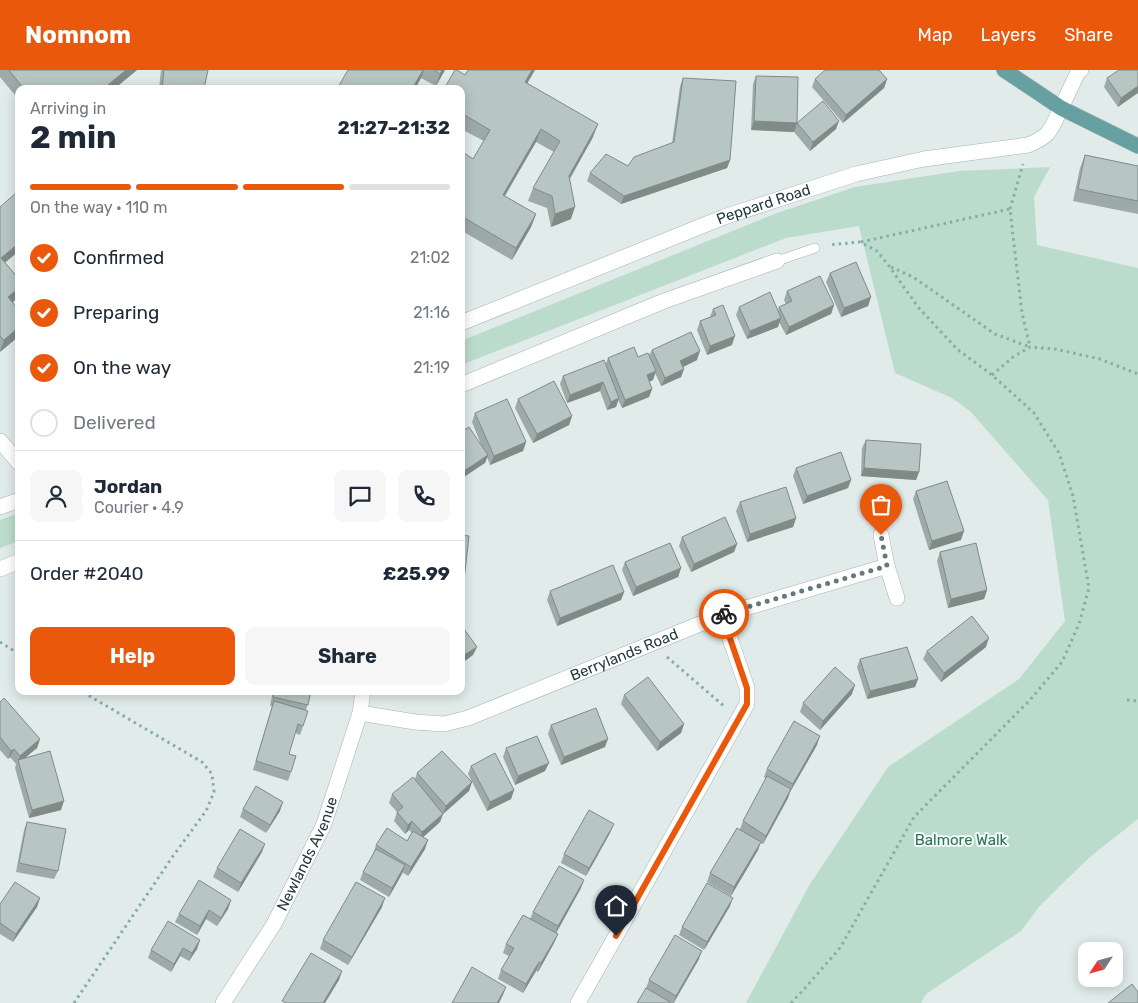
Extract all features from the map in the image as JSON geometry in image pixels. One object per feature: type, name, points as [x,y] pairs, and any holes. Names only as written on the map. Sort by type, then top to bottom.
[{"type":"main road","points":[[1004,70],[1061,108],[1138,146]]},
{"type":"street","name":"Peppard Road","points":[[465,321],[724,217],[856,174],[924,159],[1028,145],[1049,133],[1078,72],[1081,70]]},
{"type":"street","points":[[465,383],[664,301],[777,261]]},
{"type":"street","points":[[0,441],[15,458]]},
{"type":"street","points":[[0,507],[15,501]]},
{"type":"street","points":[[881,535],[887,566],[897,598]]},
{"type":"street","points":[[0,569],[15,563]]},
{"type":"street","name":"Berrylands Road","points":[[360,713],[415,722],[444,724],[468,718],[722,615],[887,566]]},
{"type":"street","points":[[578,1003],[747,704],[747,688],[722,615]]},
{"type":"street","name":"Newlands Avenue","points":[[222,1003],[274,924],[324,824],[360,713],[362,695]]},
{"type":"lane","points":[[777,261],[815,248]]},
{"type":"path","points":[[1028,145],[1010,210],[1022,313],[1030,347]]},
{"type":"path","points":[[815,248],[860,242],[1010,210]]},
{"type":"path","points":[[790,1003],[840,948],[914,816],[1030,700],[1062,662],[1079,624],[1089,588],[1073,496],[1059,453],[1034,413],[992,375],[951,342],[918,307],[890,266],[877,251],[860,242]]},
{"type":"path","points":[[890,266],[913,277],[995,334],[1030,347],[1100,359],[1138,374]]},
{"type":"path","points":[[992,375],[1013,357],[1030,347]]},
{"type":"path","points":[[0,642],[15,651]]},
{"type":"path","points":[[651,643],[738,719]]},
{"type":"path","points":[[74,1003],[171,859],[206,812],[214,792],[212,774],[202,762],[88,695]]},
{"type":"path","points":[[1127,700],[1138,701]]},
{"type":"green space","name":"Balmore Walk","points":[[1050,167],[1034,197],[1037,245],[1138,268],[1138,819],[1091,856],[1038,908],[1021,931],[926,994],[921,1003],[746,1003],[810,884],[888,767],[1019,679],[1065,621],[1048,500],[971,412],[952,398],[895,373],[859,226],[786,238],[465,363],[465,339],[777,213],[855,187],[959,171]]},
{"type":"green space","points":[[15,514],[15,542],[0,548],[0,520]]},
{"type":"building","points":[[9,70],[126,70],[108,85],[21,85]]},
{"type":"building","points":[[164,70],[208,70],[205,85],[162,85]]},
{"type":"building","points":[[348,70],[423,70],[414,85],[339,85]]},
{"type":"building","points":[[434,70],[442,70],[440,74]]},
{"type":"building","points":[[455,70],[465,75],[468,70],[532,70],[525,82],[598,124],[569,176],[575,207],[555,214],[552,196],[533,188],[560,141],[541,129],[503,195],[536,214],[516,248],[465,218],[465,154],[473,159],[490,130],[465,115],[465,85],[446,85]]},
{"type":"building","points":[[825,70],[879,70],[887,79],[846,115],[815,79]]},
{"type":"building","points":[[1119,70],[1138,70],[1138,86],[1121,98],[1107,78]]},
{"type":"building","points":[[756,76],[798,77],[797,123],[754,121]]},
{"type":"building","points":[[683,78],[736,81],[730,160],[624,196],[590,173],[606,154],[628,166],[634,157],[674,142]]},
{"type":"building","points":[[823,101],[839,121],[813,142],[797,123]]},
{"type":"building","points":[[1085,155],[1138,166],[1138,201],[1078,189]]},
{"type":"building","points":[[15,194],[15,246],[1,258],[15,274],[15,291],[8,297],[15,305],[15,330],[4,340],[0,336],[0,207]]},
{"type":"building","points":[[856,262],[871,297],[844,308],[830,273]]},
{"type":"building","points":[[820,276],[834,305],[789,327],[779,307],[792,301],[787,291]]},
{"type":"building","points":[[770,292],[781,318],[750,331],[739,307]]},
{"type":"building","points":[[723,305],[735,336],[710,346],[700,321],[716,315],[713,309]]},
{"type":"building","points":[[691,332],[700,351],[680,361],[684,369],[665,378],[652,350]]},
{"type":"building","points":[[634,347],[638,357],[648,353],[656,371],[647,375],[652,389],[625,400],[608,358]]},
{"type":"building","points":[[604,360],[619,398],[611,402],[603,382],[570,395],[563,376]]},
{"type":"building","points":[[554,381],[572,416],[537,434],[518,399]]},
{"type":"building","points":[[507,399],[526,442],[494,456],[475,413]]},
{"type":"building","points":[[469,427],[488,455],[465,470],[465,430]]},
{"type":"building","points":[[866,440],[921,444],[919,472],[864,468]]},
{"type":"building","points":[[841,452],[851,480],[807,496],[796,468]]},
{"type":"building","points":[[947,481],[964,531],[932,541],[916,491]]},
{"type":"building","points":[[786,487],[796,518],[750,534],[740,502]]},
{"type":"building","points":[[725,517],[737,544],[694,564],[682,537]]},
{"type":"building","points":[[465,536],[469,536],[465,571]]},
{"type":"building","points":[[670,543],[681,568],[636,587],[625,562]]},
{"type":"building","points":[[976,543],[987,590],[951,599],[940,552]]},
{"type":"building","points":[[613,565],[624,592],[560,618],[550,591]]},
{"type":"building","points":[[972,616],[989,638],[944,673],[927,651]]},
{"type":"building","points":[[465,630],[477,647],[465,654]]},
{"type":"building","points":[[907,647],[918,679],[870,691],[860,659]]},
{"type":"building","points":[[835,667],[855,685],[823,721],[803,703]]},
{"type":"building","points":[[648,677],[684,724],[660,742],[624,695]]},
{"type":"building","points":[[273,695],[310,695],[308,705],[273,697]]},
{"type":"building","points":[[4,698],[40,739],[20,756],[14,749],[11,751],[0,737],[0,702]]},
{"type":"building","points":[[274,701],[308,711],[303,726],[298,724],[289,754],[296,756],[291,772],[256,761]]},
{"type":"building","points":[[596,708],[608,739],[564,757],[551,725]]},
{"type":"building","points":[[794,721],[820,736],[793,784],[767,769]]},
{"type":"building","points":[[537,736],[549,763],[518,776],[506,748]]},
{"type":"building","points":[[50,751],[64,801],[32,810],[18,760]]},
{"type":"building","points":[[442,751],[472,782],[446,806],[417,773]]},
{"type":"building","points":[[495,753],[514,790],[490,802],[471,766]]},
{"type":"building","points":[[767,776],[791,789],[766,836],[743,821]]},
{"type":"building","points":[[413,777],[443,814],[422,832],[412,821],[408,825],[397,812],[403,807],[392,794]]},
{"type":"building","points":[[256,786],[283,802],[270,825],[243,809]]},
{"type":"building","points":[[589,810],[614,824],[589,868],[564,854]]},
{"type":"building","points":[[27,822],[66,829],[58,871],[19,863]]},
{"type":"building","points":[[387,828],[407,841],[413,831],[428,840],[411,867],[376,845]]},
{"type":"building","points":[[737,828],[761,842],[734,887],[710,873]]},
{"type":"building","points":[[240,829],[265,844],[241,883],[217,868]]},
{"type":"building","points":[[376,849],[405,865],[392,888],[363,872]]},
{"type":"building","points":[[559,866],[584,880],[558,926],[533,912]]},
{"type":"building","points":[[199,880],[231,900],[221,918],[209,910],[200,926],[179,914]]},
{"type":"building","points":[[15,882],[40,898],[16,934],[0,923],[0,904]]},
{"type":"building","points":[[356,882],[385,898],[352,957],[323,940]]},
{"type":"building","points":[[707,883],[733,898],[707,942],[682,927]]},
{"type":"building","points":[[523,915],[558,934],[526,984],[501,970],[514,948],[506,944]]},
{"type":"building","points":[[168,921],[200,940],[192,953],[183,948],[174,964],[151,950]]},
{"type":"building","points":[[675,935],[702,951],[676,996],[649,980]]},
{"type":"building","points":[[311,953],[342,971],[323,1003],[286,1003],[282,1001]]},
{"type":"building","points":[[472,967],[506,987],[497,1003],[452,1003]]},
{"type":"building","points":[[1132,984],[1138,992],[1138,1003],[1108,1003]]},
{"type":"building","points":[[646,988],[670,1002],[670,1003],[637,1003]]},
{"type":"way so far","points":[[724,614],[887,566],[881,535]]},
{"type":"route","points":[[616,936],[747,704],[747,688],[722,615],[724,614]]}]
